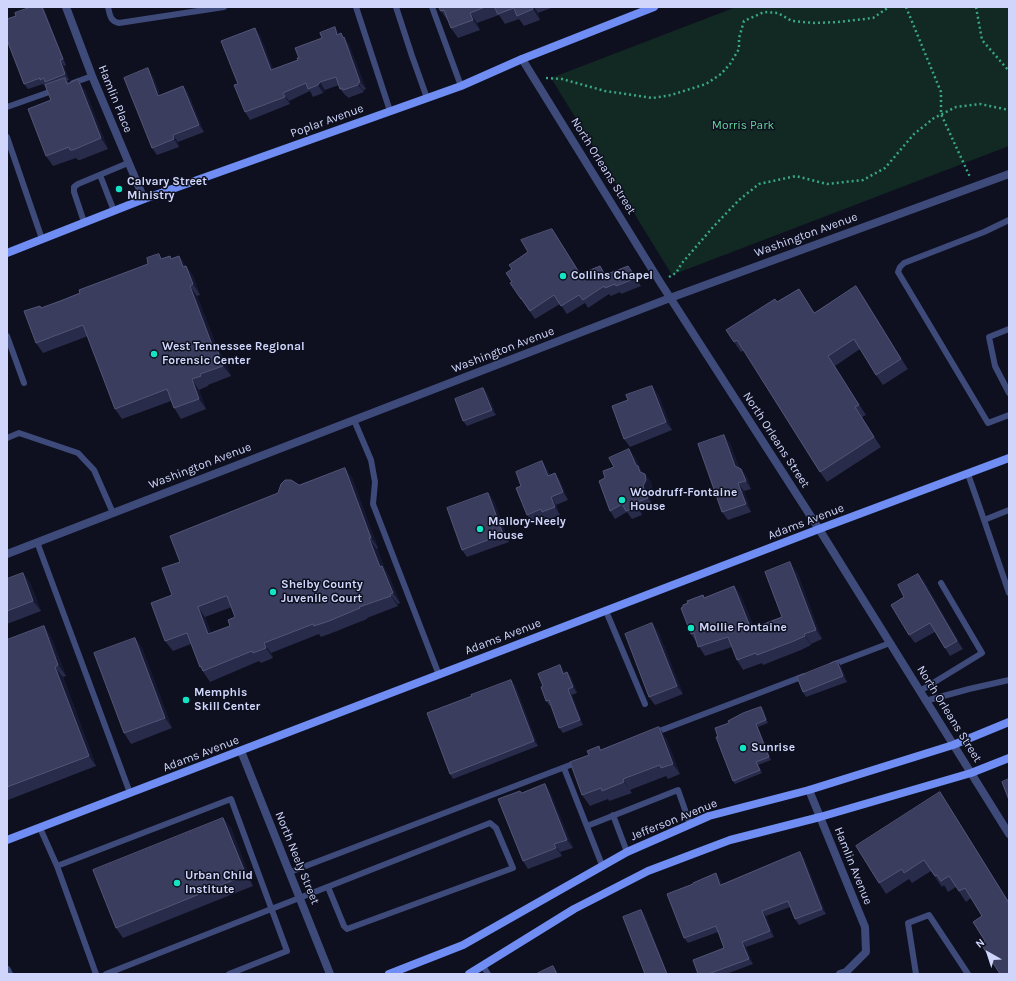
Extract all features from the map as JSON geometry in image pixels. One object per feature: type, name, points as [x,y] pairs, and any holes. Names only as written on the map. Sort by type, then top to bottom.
[{"type":"main road","name":"Poplar Avenue","points":[[7,254],[144,199],[461,86],[522,59],[654,7]]},
{"type":"main road","name":"Adams Avenue","points":[[7,840],[819,529],[1009,458]]},
{"type":"main road","name":"Jefferson Avenue","points":[[389,974],[463,945],[626,852],[709,816],[809,790],[953,745],[1009,722]]},
{"type":"main road","points":[[468,974],[574,909],[648,871],[730,840],[820,817],[971,772],[1009,758]]},
{"type":"street","name":"Hamlin Place","points":[[66,7],[92,76],[144,199]]},
{"type":"street","name":"North Orleans Street","points":[[522,59],[670,298],[819,529],[1009,834]]},
{"type":"street","name":"Washington Avenue","points":[[7,554],[670,298],[1009,174]]},
{"type":"street","name":"North Neely Street","points":[[241,751],[330,974]]},
{"type":"street","name":"Hamlin Avenue","points":[[809,790],[865,927],[866,952],[846,972],[840,974]]},
{"type":"street","points":[[7,970],[9,974]]},
{"type":"lane","points":[[108,7],[111,18],[115,22],[119,23],[224,7]]},
{"type":"lane","points":[[356,7],[390,111]]},
{"type":"lane","points":[[396,7],[427,98]]},
{"type":"lane","points":[[432,7],[461,86]]},
{"type":"lane","points":[[7,107],[92,76]]},
{"type":"lane","points":[[7,137],[42,239]]},
{"type":"lane","points":[[84,222],[74,192],[74,187],[128,163]]},
{"type":"lane","points":[[100,175],[114,211]]},
{"type":"lane","points":[[1009,220],[984,232],[904,263],[898,272],[988,423],[1009,415]]},
{"type":"lane","points":[[1009,329],[988,337],[995,366],[1009,393]]},
{"type":"lane","points":[[7,336],[24,383]]},
{"type":"lane","points":[[354,420],[370,460],[375,482],[373,504],[439,675]]},
{"type":"lane","points":[[7,438],[19,433],[78,454],[94,470],[113,513]]},
{"type":"lane","points":[[968,474],[1009,593]]},
{"type":"lane","points":[[984,520],[1009,510]]},
{"type":"lane","points":[[37,542],[130,793]]},
{"type":"lane","points":[[920,691],[982,653],[941,583]]},
{"type":"lane","points":[[606,611],[646,704]]},
{"type":"lane","points":[[823,668],[890,643]]},
{"type":"lane","points":[[646,736],[808,674]]},
{"type":"lane","points":[[926,700],[1009,680]]},
{"type":"lane","points":[[290,872],[586,759]]},
{"type":"lane","points":[[564,768],[602,865]]},
{"type":"lane","points":[[587,826],[678,790],[690,824]]},
{"type":"lane","points":[[57,866],[231,799],[287,951],[229,974]]},
{"type":"lane","points":[[613,815],[626,852]]},
{"type":"lane","points":[[106,974],[490,823],[496,828],[512,868],[346,929],[328,887]]},
{"type":"lane","points":[[40,828],[57,866],[96,974]]},
{"type":"lane","points":[[916,974],[908,923],[929,915],[968,974]]},
{"type":"lane","points":[[483,966],[488,974]]},
{"type":"path","points":[[533,76],[562,79],[605,91],[653,98],[671,96],[706,84],[721,74],[730,64],[739,49],[739,38],[744,21],[764,12],[778,13],[792,22],[815,23],[873,18],[889,7]]},
{"type":"path","points":[[906,7],[941,92],[941,114],[974,186]]},
{"type":"path","points":[[976,7],[982,40],[1009,71]]},
{"type":"path","points":[[660,282],[676,273],[714,226],[739,200],[759,184],[796,176],[827,184],[863,180],[885,168],[914,134],[941,114],[956,107],[980,104],[1009,110]]},
{"type":"green space","name":"Morris Park","points":[[736,7],[1009,7],[1009,146],[672,275],[551,78]]},
{"type":"building","points":[[31,7],[42,7],[63,59],[60,60],[65,74],[45,82],[44,78],[40,80],[40,78],[24,84],[7,40],[7,19],[16,16],[15,13]]},
{"type":"building","points":[[439,7],[485,7],[470,13],[473,20],[451,28],[444,10],[441,11]]},
{"type":"building","points":[[495,7],[532,7],[533,9],[517,16],[514,8],[498,14]]},
{"type":"building","points":[[335,27],[337,35],[341,33],[343,38],[344,37],[360,82],[358,85],[343,90],[342,88],[340,89],[336,77],[320,82],[318,85],[308,89],[306,83],[283,93],[285,97],[245,112],[234,85],[238,84],[221,41],[255,28],[271,70],[298,60],[297,58],[299,58],[295,48],[322,38],[320,33]]},
{"type":"building","points":[[148,68],[158,96],[183,86],[199,125],[173,135],[174,139],[152,148],[124,78]]},
{"type":"building","points":[[65,78],[67,84],[78,79],[101,138],[73,150],[70,150],[69,147],[46,156],[28,109],[51,100],[45,85]]},
{"type":"building","points":[[552,229],[580,274],[600,266],[605,275],[628,266],[636,278],[616,286],[615,284],[605,288],[604,286],[583,300],[579,295],[561,306],[554,295],[530,311],[510,283],[512,282],[506,273],[512,269],[509,265],[528,252],[521,240]]},
{"type":"building","points":[[159,254],[161,259],[170,256],[171,259],[179,256],[183,267],[186,266],[193,284],[190,286],[214,350],[217,349],[223,366],[200,374],[201,376],[192,379],[199,399],[174,408],[167,389],[115,409],[83,325],[36,343],[24,311],[40,306],[41,308],[80,293],[79,290],[148,264],[147,258]]},
{"type":"building","points":[[856,286],[901,359],[876,375],[854,339],[828,356],[859,405],[855,407],[874,437],[820,472],[737,340],[734,342],[726,330],[775,299],[777,302],[799,289],[814,313]]},
{"type":"building","points":[[652,386],[666,422],[624,439],[612,406],[628,400],[626,395]]},
{"type":"building","points":[[483,388],[492,410],[463,421],[455,399]]},
{"type":"building","points":[[724,435],[735,466],[741,469],[746,481],[738,483],[746,504],[722,512],[698,444]]},
{"type":"building","name":"Woodruff-Fontaine House","points":[[629,449],[640,472],[645,474],[646,480],[643,486],[648,498],[635,503],[637,507],[626,511],[622,504],[610,511],[599,481],[605,478],[603,471],[614,467],[609,458]]},
{"type":"building","points":[[542,461],[548,476],[555,473],[563,492],[551,497],[555,507],[542,512],[541,509],[527,515],[516,488],[521,486],[516,472]]},
{"type":"building","points":[[345,468],[380,567],[382,566],[393,593],[390,594],[391,596],[359,607],[360,608],[329,621],[314,626],[313,624],[264,643],[266,648],[253,653],[252,651],[203,671],[201,666],[200,667],[187,633],[165,641],[151,603],[172,595],[162,568],[180,562],[170,536],[278,493],[281,484],[285,480],[291,480],[299,485]],"holes":[[[227,596],[235,617],[228,620],[230,626],[208,634],[198,607]]]},
{"type":"building","name":"Mallory-Neely House","points":[[488,493],[503,534],[462,550],[447,508]]},
{"type":"building","points":[[790,562],[816,630],[804,634],[805,636],[794,641],[757,655],[756,653],[737,660],[728,637],[698,647],[694,633],[691,634],[681,608],[683,605],[688,603],[687,601],[703,595],[704,598],[734,586],[751,629],[782,617],[765,572]]},
{"type":"building","points":[[23,573],[33,601],[7,611],[7,579]]},
{"type":"building","points":[[918,574],[957,641],[945,648],[930,623],[909,635],[891,605],[904,597],[898,585]]},
{"type":"building","points":[[652,623],[677,686],[649,697],[625,634]]},
{"type":"building","points":[[44,626],[58,665],[55,667],[89,756],[7,787],[7,640]]},
{"type":"building","points":[[135,638],[165,718],[124,733],[94,653]]},
{"type":"building","points":[[837,661],[843,676],[803,692],[797,677]]},
{"type":"building","points":[[560,665],[563,674],[567,672],[573,687],[568,689],[580,720],[559,728],[549,700],[546,701],[541,687],[543,686],[538,674]]},
{"type":"building","points":[[511,680],[534,741],[450,774],[427,713]]},
{"type":"building","points":[[761,707],[766,720],[756,724],[769,757],[756,762],[760,770],[733,781],[716,737],[718,737],[715,728],[729,723],[728,721],[743,713]]},
{"type":"building","points":[[659,727],[673,764],[661,768],[660,765],[623,779],[624,782],[602,791],[601,788],[582,795],[570,762],[589,755],[587,751],[599,746],[600,750]]},
{"type":"building","points":[[1009,779],[1009,800],[1002,782]]},
{"type":"building","points":[[545,784],[567,840],[554,844],[556,848],[523,861],[498,799],[520,791],[521,793]]},
{"type":"building","points":[[940,792],[1009,903],[1009,974],[1000,974],[981,944],[985,941],[973,922],[982,916],[965,888],[959,891],[949,876],[941,881],[937,875],[935,876],[924,860],[904,873],[902,869],[879,883],[856,846]]},
{"type":"building","name":"Urban Child Institute","points":[[223,818],[246,875],[116,928],[93,870]]},
{"type":"building","points":[[800,852],[822,909],[795,919],[788,901],[762,911],[770,931],[742,942],[749,959],[708,974],[698,974],[693,960],[724,948],[716,926],[684,938],[667,894],[716,873],[720,885]]},
{"type":"building","points":[[641,910],[667,974],[645,974],[623,917]]},
{"type":"building","points":[[553,966],[557,974],[536,974]]},
{"type":"place","name":"Calvary Street Ministry","points":[[119,189]]},
{"type":"place","name":"Collins Chapel","points":[[563,276]]},
{"type":"place","name":"West Tennessee Regional Forensic Center","points":[[154,354]]},
{"type":"place","name":"Woodruff-Fontaine House","points":[[622,500]]},
{"type":"place","name":"Mallory-Neely House","points":[[480,529]]},
{"type":"place","name":"Shelby County Juvenile Court","points":[[273,592]]},
{"type":"place","name":"Mollie Fontaine","points":[[691,628]]},
{"type":"place","name":"Memphis Skill Center","points":[[186,700]]},
{"type":"place","name":"Sunrise","points":[[743,748]]},
{"type":"place","name":"Urban Child Institute","points":[[177,883]]}]
